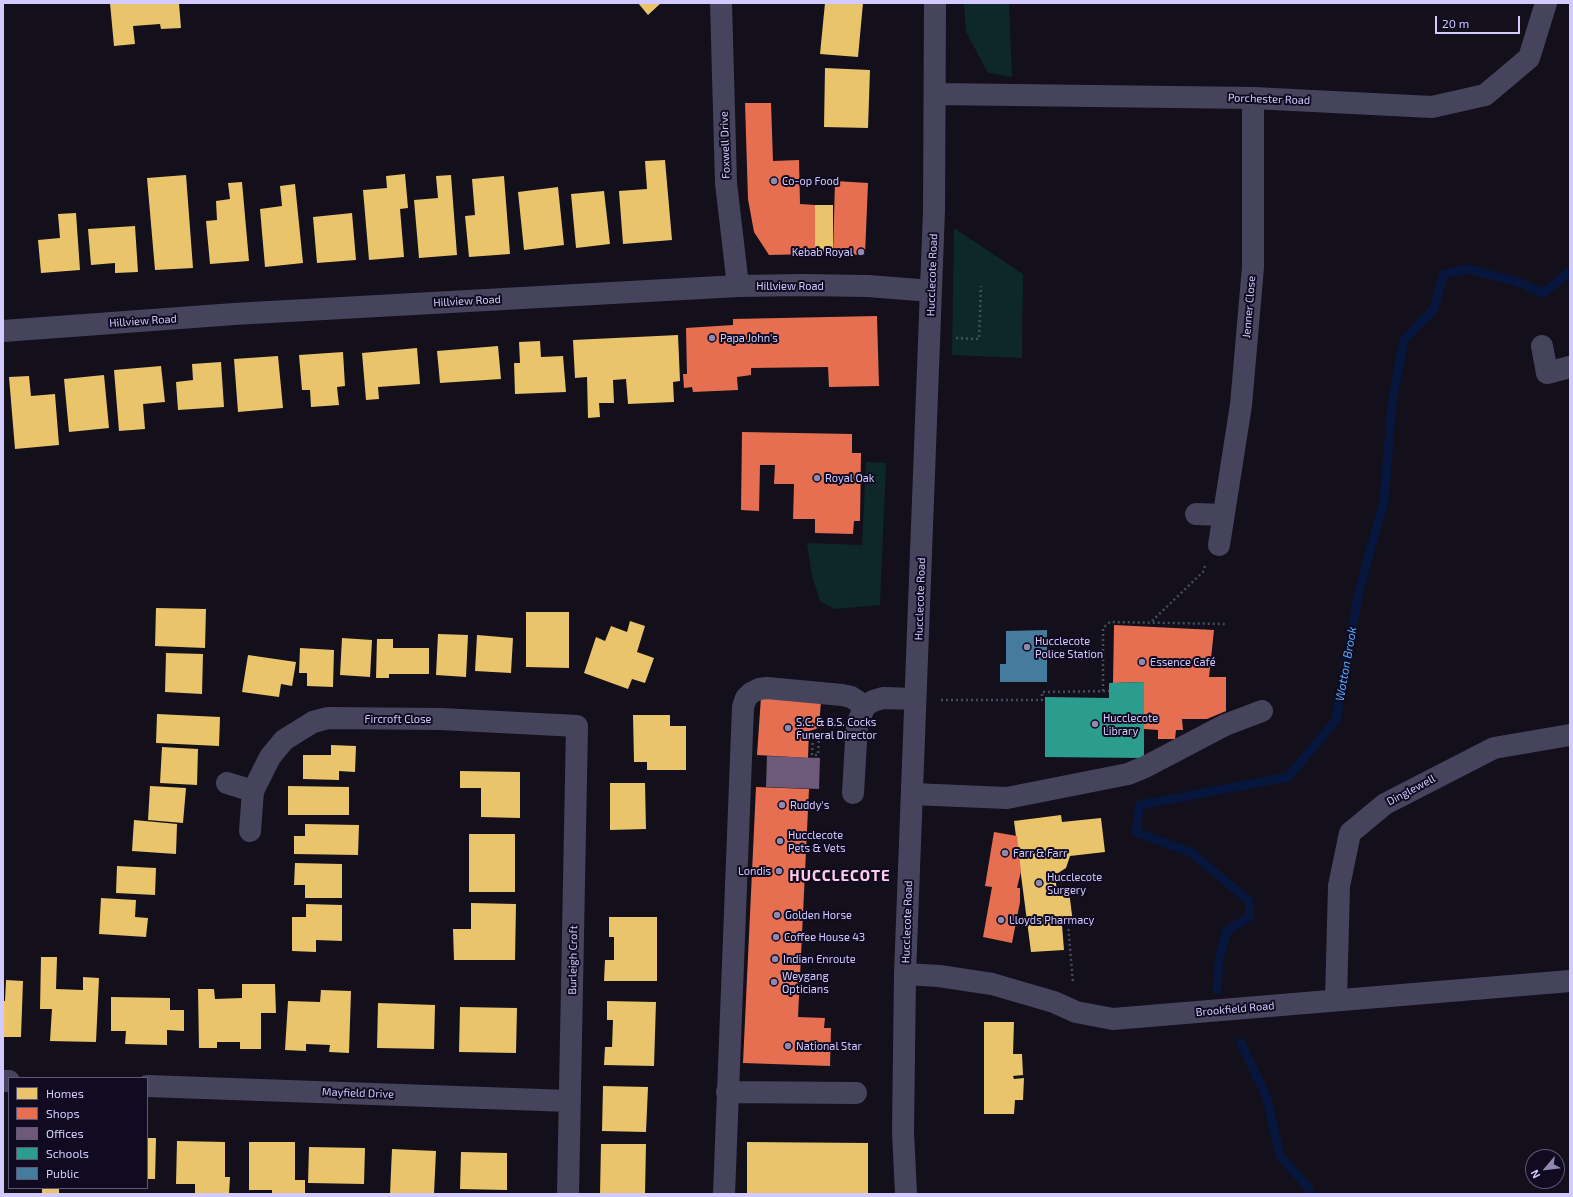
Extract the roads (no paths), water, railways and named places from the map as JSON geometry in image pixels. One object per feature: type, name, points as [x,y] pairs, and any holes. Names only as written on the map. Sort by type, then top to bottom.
[{"type":"street","name":"Foxwell Drive","points":[[721,3],[726,182],[738,286]]},
{"type":"street","name":"Hucclecote Road","points":[[906,1194],[903,1132],[905,974],[934,210],[935,3]]},
{"type":"street","name":"Porchester Road","points":[[935,94],[1253,98],[1432,107],[1485,95],[1529,58],[1546,3]]},
{"type":"street","name":"Jenner Close","points":[[1219,545],[1241,405],[1253,267],[1253,98]]},
{"type":"street","name":"Hillview Road","points":[[3,331],[234,314],[738,286],[868,286],[931,291]]},
{"type":"street","points":[[1542,346],[1547,373],[1570,367]]},
{"type":"street","points":[[1196,514],[1223,515]]},
{"type":"street","points":[[724,1194],[743,707],[746,698],[751,693],[759,689],[767,688],[842,695],[851,697],[865,706]]},
{"type":"street","points":[[853,793],[857,724],[860,714],[865,706],[873,701],[883,698],[915,699]]},
{"type":"street","points":[[912,794],[1007,798],[1128,774],[1145,768],[1225,725],[1262,711]]},
{"type":"street","name":"Fircroft Close","points":[[250,832],[253,791],[270,757],[284,740],[313,722],[328,718],[441,719],[577,726]]},
{"type":"street","name":"Burleigh Croft","points":[[568,1194],[577,726]]},
{"type":"street","name":"Dinglewell","points":[[1336,1000],[1339,886],[1350,833],[1385,804],[1494,748],[1570,735]]},
{"type":"street","points":[[227,782],[253,791]]},
{"type":"street","name":"Brookfield Road","points":[[905,974],[939,976],[992,984],[1054,1002],[1076,1012],[1113,1019],[1570,981]]},
{"type":"street","name":"Mayfield Drive","points":[[148,1086],[570,1101]]},
{"type":"street","points":[[727,1092],[856,1093]]},
{"type":"waterway","name":"Wotton Brook","points":[[1217,990],[1219,959],[1227,931],[1250,916],[1249,901],[1192,853],[1136,832],[1140,805],[1288,777],[1336,720],[1359,591],[1384,501],[1392,403],[1404,340],[1434,309],[1444,274],[1468,269],[1515,281],[1543,293],[1570,272]]},
{"type":"waterway","name":"Wotton Brook","points":[[1241,1043],[1267,1098],[1280,1156],[1307,1186],[1311,1194]]},
{"type":"place","name":"Co-op Food","points":[[774,181]]},
{"type":"place","name":"Kebab Royal","points":[[861,252]]},
{"type":"place","name":"Papa John's","points":[[712,338]]},
{"type":"place","name":"Royal Oak","points":[[817,478]]},
{"type":"place","name":"Hucclecote Police Station","points":[[1027,647]]},
{"type":"place","name":"Essence Café","points":[[1142,662]]},
{"type":"place","name":"Hucclecote Library","points":[[1095,724]]},
{"type":"place","name":"S.C. & B.S. Cocks Funeral Director","points":[[788,728]]},
{"type":"place","name":"Ruddy's","points":[[782,805]]},
{"type":"place","name":"Hucclecote Pets & Vets","points":[[780,841]]},
{"type":"place","name":"Farr & Farr","points":[[1005,853]]},
{"type":"place","name":"Londis","points":[[779,871]]},
{"type":"place","name":"Hucclecote Surgery","points":[[1039,883]]},
{"type":"place","name":"Golden Horse","points":[[777,915]]},
{"type":"place","name":"Lloyds Pharmacy","points":[[1001,920]]},
{"type":"place","name":"Coffee House 43","points":[[776,937]]},
{"type":"place","name":"Indian Enroute","points":[[775,959]]},
{"type":"place","name":"Weygang Opticians","points":[[774,982]]},
{"type":"place","name":"National Star","points":[[788,1046]]},
{"type":"district","name":"HUCCLECOTE","points":[[840,876]]}]
